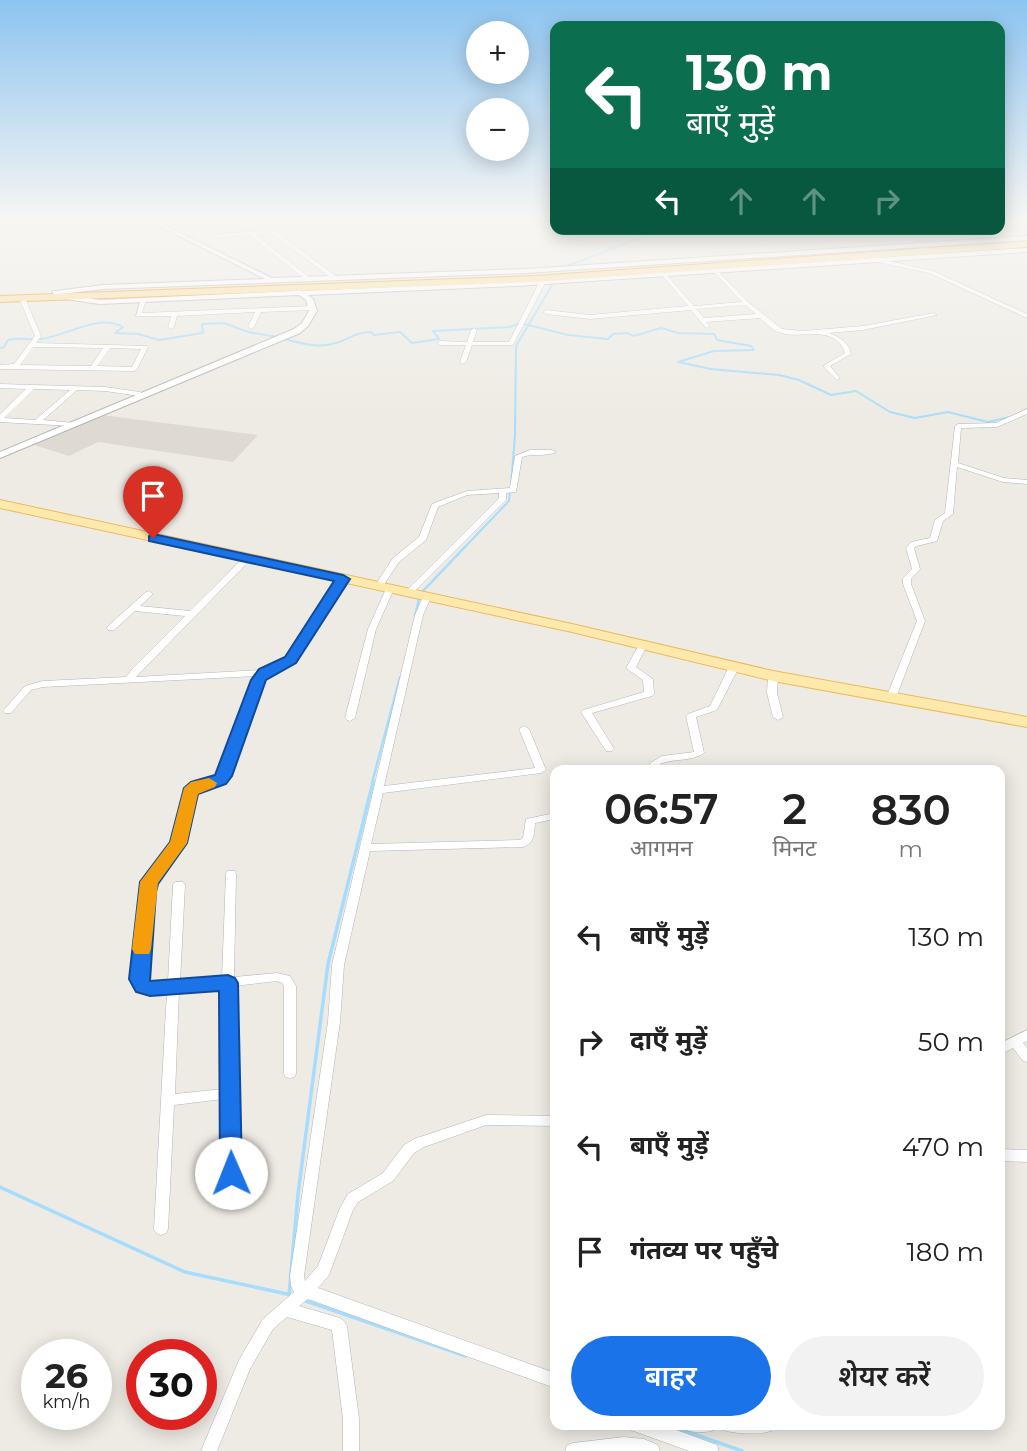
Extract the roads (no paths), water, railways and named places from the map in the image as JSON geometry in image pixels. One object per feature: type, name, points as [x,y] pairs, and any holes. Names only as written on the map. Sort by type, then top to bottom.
[{"type":"highway","points":[[2,299],[56,293],[247,286]]},
{"type":"highway","points":[[2,299],[401,286]]},
{"type":"main road","points":[[0,504],[773,676],[1027,722]]},
{"type":"street","points":[[56,293],[141,286]]},
{"type":"street","points":[[69,297],[99,302],[470,286]]},
{"type":"street","points":[[440,343],[511,344],[537,286]]},
{"type":"street","points":[[675,286],[705,323],[760,316]]},
{"type":"street","points":[[730,286],[760,316],[780,331],[863,328],[934,314]]},
{"type":"street","points":[[963,286],[1027,316]]},
{"type":"street","points":[[0,454],[297,331],[310,318],[313,308],[309,299],[300,292]]},
{"type":"street","points":[[22,298],[36,340]]},
{"type":"street","points":[[143,300],[138,315],[313,308]]},
{"type":"street","points":[[546,312],[590,317],[746,303]]},
{"type":"street","points":[[1014,308],[1027,307]]},
{"type":"street","points":[[251,327],[259,311]]},
{"type":"street","points":[[172,327],[175,314]]},
{"type":"street","points":[[463,362],[474,330]]},
{"type":"street","points":[[820,331],[839,340],[847,349],[848,355],[826,366],[837,378]]},
{"type":"street","points":[[0,367],[134,369],[145,347],[36,340]]},
{"type":"street","points":[[14,367],[36,340]]},
{"type":"street","points":[[93,369],[108,346]]},
{"type":"street","points":[[50,387],[64,368]]},
{"type":"street","points":[[10,387],[19,377]]},
{"type":"street","points":[[87,388],[97,378]]},
{"type":"street","points":[[0,386],[87,388],[140,394]]},
{"type":"street","points":[[0,419],[33,387]]},
{"type":"street","points":[[38,421],[76,388]]},
{"type":"street","points":[[0,404],[13,405]]},
{"type":"street","points":[[891,698],[921,621],[907,584],[907,578],[916,569],[910,548],[914,544],[935,538],[939,520],[949,514],[958,426],[997,425],[1022,413]]},
{"type":"street","points":[[0,419],[72,424]]},
{"type":"street","points":[[350,718],[384,588],[396,560],[424,538],[435,506],[449,503],[461,494],[513,490],[520,456],[530,452],[551,452]]},
{"type":"street","points":[[956,464],[1003,480],[1027,482]]},
{"type":"street","points":[[408,593],[503,498],[502,491]]},
{"type":"street","points":[[129,680],[247,559]]},
{"type":"street","points":[[8,711],[22,692],[32,686],[264,673],[291,660],[343,579]]},
{"type":"street","points":[[111,628],[149,594]]},
{"type":"street","points":[[297,1298],[297,1276],[334,1022],[338,965],[419,615],[427,597]]},
{"type":"street","points":[[133,608],[192,614]]},
{"type":"street","points":[[609,749],[586,712],[649,694],[648,679],[631,668],[643,645]]},
{"type":"street","points":[[656,765],[660,759],[699,753],[689,719],[714,708],[734,667]]},
{"type":"street","points":[[264,673],[258,680],[222,779],[197,786],[190,792],[178,843],[149,882],[139,979],[143,986],[150,988],[277,978],[289,981],[290,1073]]},
{"type":"street","points":[[773,676],[772,693],[778,717]]},
{"type":"street","points":[[380,790],[538,772],[542,768],[524,729]]},
{"type":"street","points":[[366,848],[523,843],[528,839],[530,821],[550,817]]},
{"type":"street","points":[[231,874],[228,983],[232,1200]]},
{"type":"street","points":[[161,1229],[179,885]]},
{"type":"street","points":[[1005,1047],[1027,1035]]},
{"type":"street","points":[[1014,1042],[1027,1057]]},
{"type":"street","points":[[168,1100],[230,1093]]},
{"type":"street","points":[[209,1451],[244,1365],[268,1324],[324,1270],[350,1202],[388,1177],[414,1145],[486,1120],[550,1121]]},
{"type":"street","points":[[1005,1155],[1027,1156]]},
{"type":"street","points":[[297,1298],[550,1379]]},
{"type":"street","points":[[297,1298],[339,1326],[351,1419],[351,1451]]},
{"type":"street","points":[[573,1451],[602,1446],[650,1450],[658,1430]]},
{"type":"street","points":[[664,1430],[711,1451]]},
{"type":"waterway","points":[[528,325],[552,286]]},
{"type":"waterway","points":[[0,348],[4,347],[8,340],[41,339],[103,323],[123,327],[115,333],[138,334],[159,340],[203,333],[202,324],[224,323],[248,332],[277,337]]},
{"type":"waterway","points":[[284,339],[325,345],[362,333],[371,332],[374,335],[400,332],[412,343],[439,339],[433,331],[510,327],[520,323],[528,325]]},
{"type":"waterway","points":[[511,485],[515,435],[516,346],[528,325]]},
{"type":"waterway","points":[[528,325],[568,335],[608,339],[613,334],[627,333],[634,336],[661,328],[678,333],[714,334],[717,340],[751,346],[754,350],[714,351],[678,362],[711,369],[779,375],[799,380],[831,395],[856,391],[890,412],[915,418],[948,412],[988,422],[1014,416]]},
{"type":"waterway","points":[[462,550],[509,501],[510,492]]},
{"type":"waterway","points":[[421,593],[464,548]]},
{"type":"waterway","points":[[415,616],[419,599]]},
{"type":"waterway","points":[[372,783],[400,677]]},
{"type":"waterway","points":[[289,1295],[298,1194],[328,964],[373,782]]},
{"type":"waterway","points":[[0,1187],[185,1272],[287,1294]]},
{"type":"waterway","points":[[303,1300],[466,1356]]},
{"type":"waterway","points":[[682,1430],[742,1451]]}]
